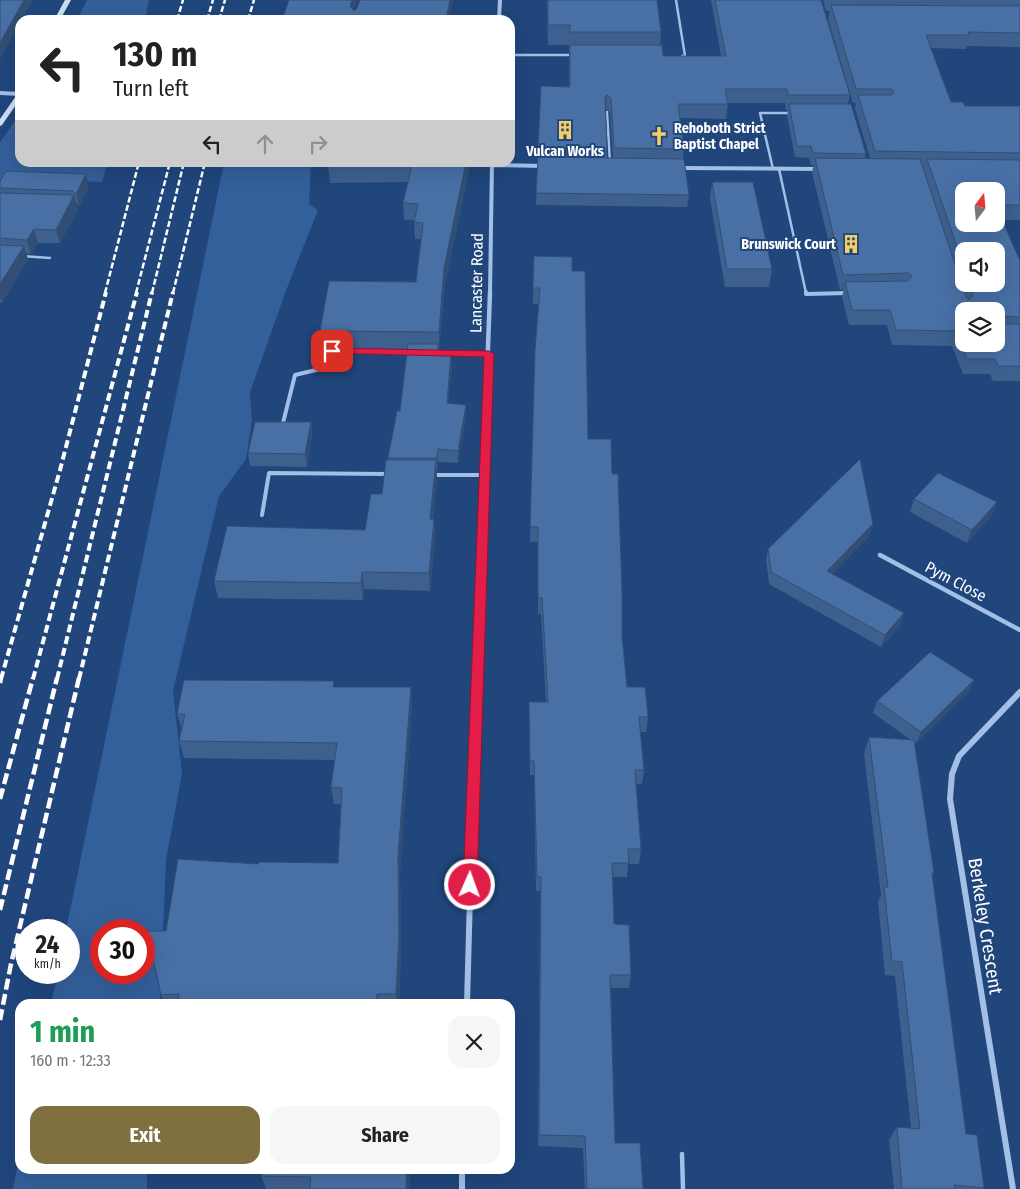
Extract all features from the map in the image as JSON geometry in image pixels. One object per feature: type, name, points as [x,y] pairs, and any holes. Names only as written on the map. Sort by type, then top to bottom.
[{"type":"street","points":[[60,15],[68,0]]},
{"type":"street","points":[[499,15],[500,0]]},
{"type":"street","points":[[0,93],[15,94]]},
{"type":"street","points":[[0,124],[15,102]]},
{"type":"street","points":[[515,165],[551,166]]},
{"type":"street","name":"Lancaster Road","points":[[467,999],[489,354],[492,167]]},
{"type":"street","points":[[678,168],[824,170]]},
{"type":"street","name":"Pym Close","points":[[880,554],[1020,630]]},
{"type":"street","name":"Berkeley Crescent","points":[[1013,1189],[950,799],[952,774],[959,756],[1020,692]]},
{"type":"street","points":[[462,1174],[462,1189]]},
{"type":"lane","points":[[676,0],[685,56],[676,56]]},
{"type":"lane","points":[[515,55],[582,55]]},
{"type":"lane","points":[[606,112],[610,167]]},
{"type":"lane","points":[[774,169],[760,113],[797,113]]},
{"type":"lane","points":[[779,169],[806,294],[855,293]]},
{"type":"lane","points":[[20,256],[50,258]]},
{"type":"lane","points":[[281,429],[294,374],[320,369],[332,351],[420,353]]},
{"type":"lane","points":[[430,353],[489,354]]},
{"type":"lane","points":[[262,515],[269,473],[396,474]]},
{"type":"lane","points":[[425,475],[484,475]]},
{"type":"lane","points":[[682,1154],[683,1189]]},
{"type":"shaded area","points":[[87,0],[149,0],[146,15],[80,15]]},
{"type":"shaded area","points":[[15,121],[15,167],[106,167],[102,182],[11,179],[0,196],[0,142]]},
{"type":"shaded area","points":[[223,167],[311,167],[309,204],[318,210],[287,288],[250,392],[252,421],[246,459],[219,496],[173,691],[182,773],[166,860],[160,999],[52,999],[56,984],[80,984],[80,919],[68,919]]},
{"type":"shaded area","points":[[16,1174],[147,1174],[147,1189],[13,1189]]},
{"type":"building","points":[[0,0],[24,0],[15,15],[0,43]]},
{"type":"building","points":[[289,0],[352,0],[350,6],[354,11],[360,0],[450,0],[447,15],[284,15]]},
{"type":"building","points":[[548,0],[657,0],[661,32],[570,32],[570,25],[548,25]]},
{"type":"building","points":[[715,0],[821,0],[850,95],[788,95],[787,89],[725,89],[728,104],[678,104],[684,149],[614,148],[611,98],[607,95],[605,98],[607,148],[538,147],[541,86],[570,87],[570,45],[662,45],[663,56],[726,56]]},
{"type":"building","points":[[1020,4],[1020,33],[968,32],[969,35],[926,35],[951,102],[963,102],[965,106],[1020,106],[1020,153],[875,151],[858,95],[891,95],[894,91],[891,89],[856,89],[831,5],[1018,6]]},
{"type":"building","points":[[789,104],[851,104],[866,154],[813,153],[811,146],[797,146]]},
{"type":"building","points":[[538,157],[684,159],[689,195],[536,193]]},
{"type":"building","points":[[815,158],[920,159],[955,264],[955,292],[964,292],[969,300],[973,295],[972,292],[1005,292],[1005,242],[955,242],[927,159],[1020,160],[1020,205],[1005,205],[1005,182],[955,182],[955,232],[1005,232],[1005,227],[1020,261],[1020,317],[1005,316],[1005,302],[955,302],[955,331],[896,330],[890,310],[852,310],[845,282],[908,281],[912,276],[908,273],[843,275]]},
{"type":"building","points":[[412,167],[465,167],[444,268],[439,332],[320,331],[329,281],[416,282],[423,223],[414,222],[418,204],[403,203]]},
{"type":"building","points":[[6,171],[86,174],[76,194],[73,191],[0,188],[0,181]]},
{"type":"building","name":"Brunswick Court","points":[[712,182],[753,182],[772,269],[727,269]]},
{"type":"building","points":[[0,193],[74,195],[56,230],[34,229],[27,240],[0,238]]},
{"type":"building","points":[[0,245],[24,246],[0,284]]},
{"type":"building","points":[[534,256],[572,257],[572,271],[585,271],[588,439],[611,439],[612,474],[618,474],[622,636],[627,687],[645,687],[648,717],[639,717],[644,770],[635,770],[641,849],[628,849],[629,863],[612,863],[614,924],[629,925],[631,975],[610,975],[615,1143],[640,1143],[643,1189],[587,1189],[585,1136],[539,1135],[541,877],[537,877],[534,761],[530,761],[529,702],[548,702],[542,598],[538,598],[538,527],[530,527],[535,350],[540,288],[533,288]]},
{"type":"building","points":[[1005,324],[1020,324],[1020,366],[998,366],[995,359],[967,359],[964,352],[1005,352]]},
{"type":"building","points":[[408,344],[438,344],[437,353],[451,354],[447,403],[466,405],[458,451],[438,449],[437,458],[388,458],[397,411],[400,411]]},
{"type":"building","points":[[255,422],[311,422],[305,454],[248,453]]},
{"type":"building","points":[[860,459],[873,524],[827,571],[904,613],[885,635],[771,572],[768,549]]},
{"type":"building","points":[[386,460],[436,460],[430,519],[434,519],[429,573],[362,572],[361,583],[214,581],[227,526],[365,530],[371,494],[382,494]]},
{"type":"building","points":[[938,473],[997,502],[972,530],[914,499]]},
{"type":"building","points":[[930,652],[974,680],[921,732],[877,701]]},
{"type":"building","points":[[184,680],[334,681],[333,687],[411,687],[398,856],[399,936],[396,994],[377,994],[376,999],[178,999],[179,994],[161,995],[155,968],[155,931],[166,931],[178,859],[258,864],[260,862],[338,863],[342,788],[331,787],[337,743],[179,741],[185,714],[177,714]]},
{"type":"building","points":[[869,737],[914,740],[934,873],[932,873],[966,1134],[977,1135],[984,1188],[954,1185],[955,1189],[902,1189],[897,1127],[920,1129],[902,962],[892,961],[884,887],[888,887]]},
{"type":"building","points":[[261,1174],[407,1174],[406,1189],[310,1189],[311,1177],[261,1176]]},
{"type":"railway","points":[[178,15],[183,0]]},
{"type":"railway","points":[[208,15],[213,0]]},
{"type":"railway","points":[[220,15],[225,0]]},
{"type":"railway","points":[[250,15],[254,0]]},
{"type":"railway","points":[[105,293],[138,167]]},
{"type":"railway","points":[[136,293],[169,167]]},
{"type":"railway","points":[[152,293],[183,167]]},
{"type":"railway","points":[[173,293],[204,167]]},
{"type":"railway","points":[[1,679],[60,470],[106,292]]},
{"type":"railway","points":[[33,679],[137,292]]},
{"type":"railway","points":[[57,679],[152,292]]},
{"type":"railway","points":[[79,679],[173,292]]},
{"type":"railway","points":[[0,683],[1,678]]},
{"type":"railway","points":[[0,799],[33,678]]},
{"type":"railway","points":[[0,910],[57,678]]},
{"type":"railway","points":[[0,1020],[11,964],[79,678]]},
{"type":"place","name":"Vulcan Works","points":[[565,130]]},
{"type":"place","name":"Rehoboth Strict Baptist Chapel","points":[[659,136]]},
{"type":"place","name":"Brunswick Court","points":[[851,244]]},
{"type":"route","points":[[332,351],[489,354],[477,647],[470,885]]}]
